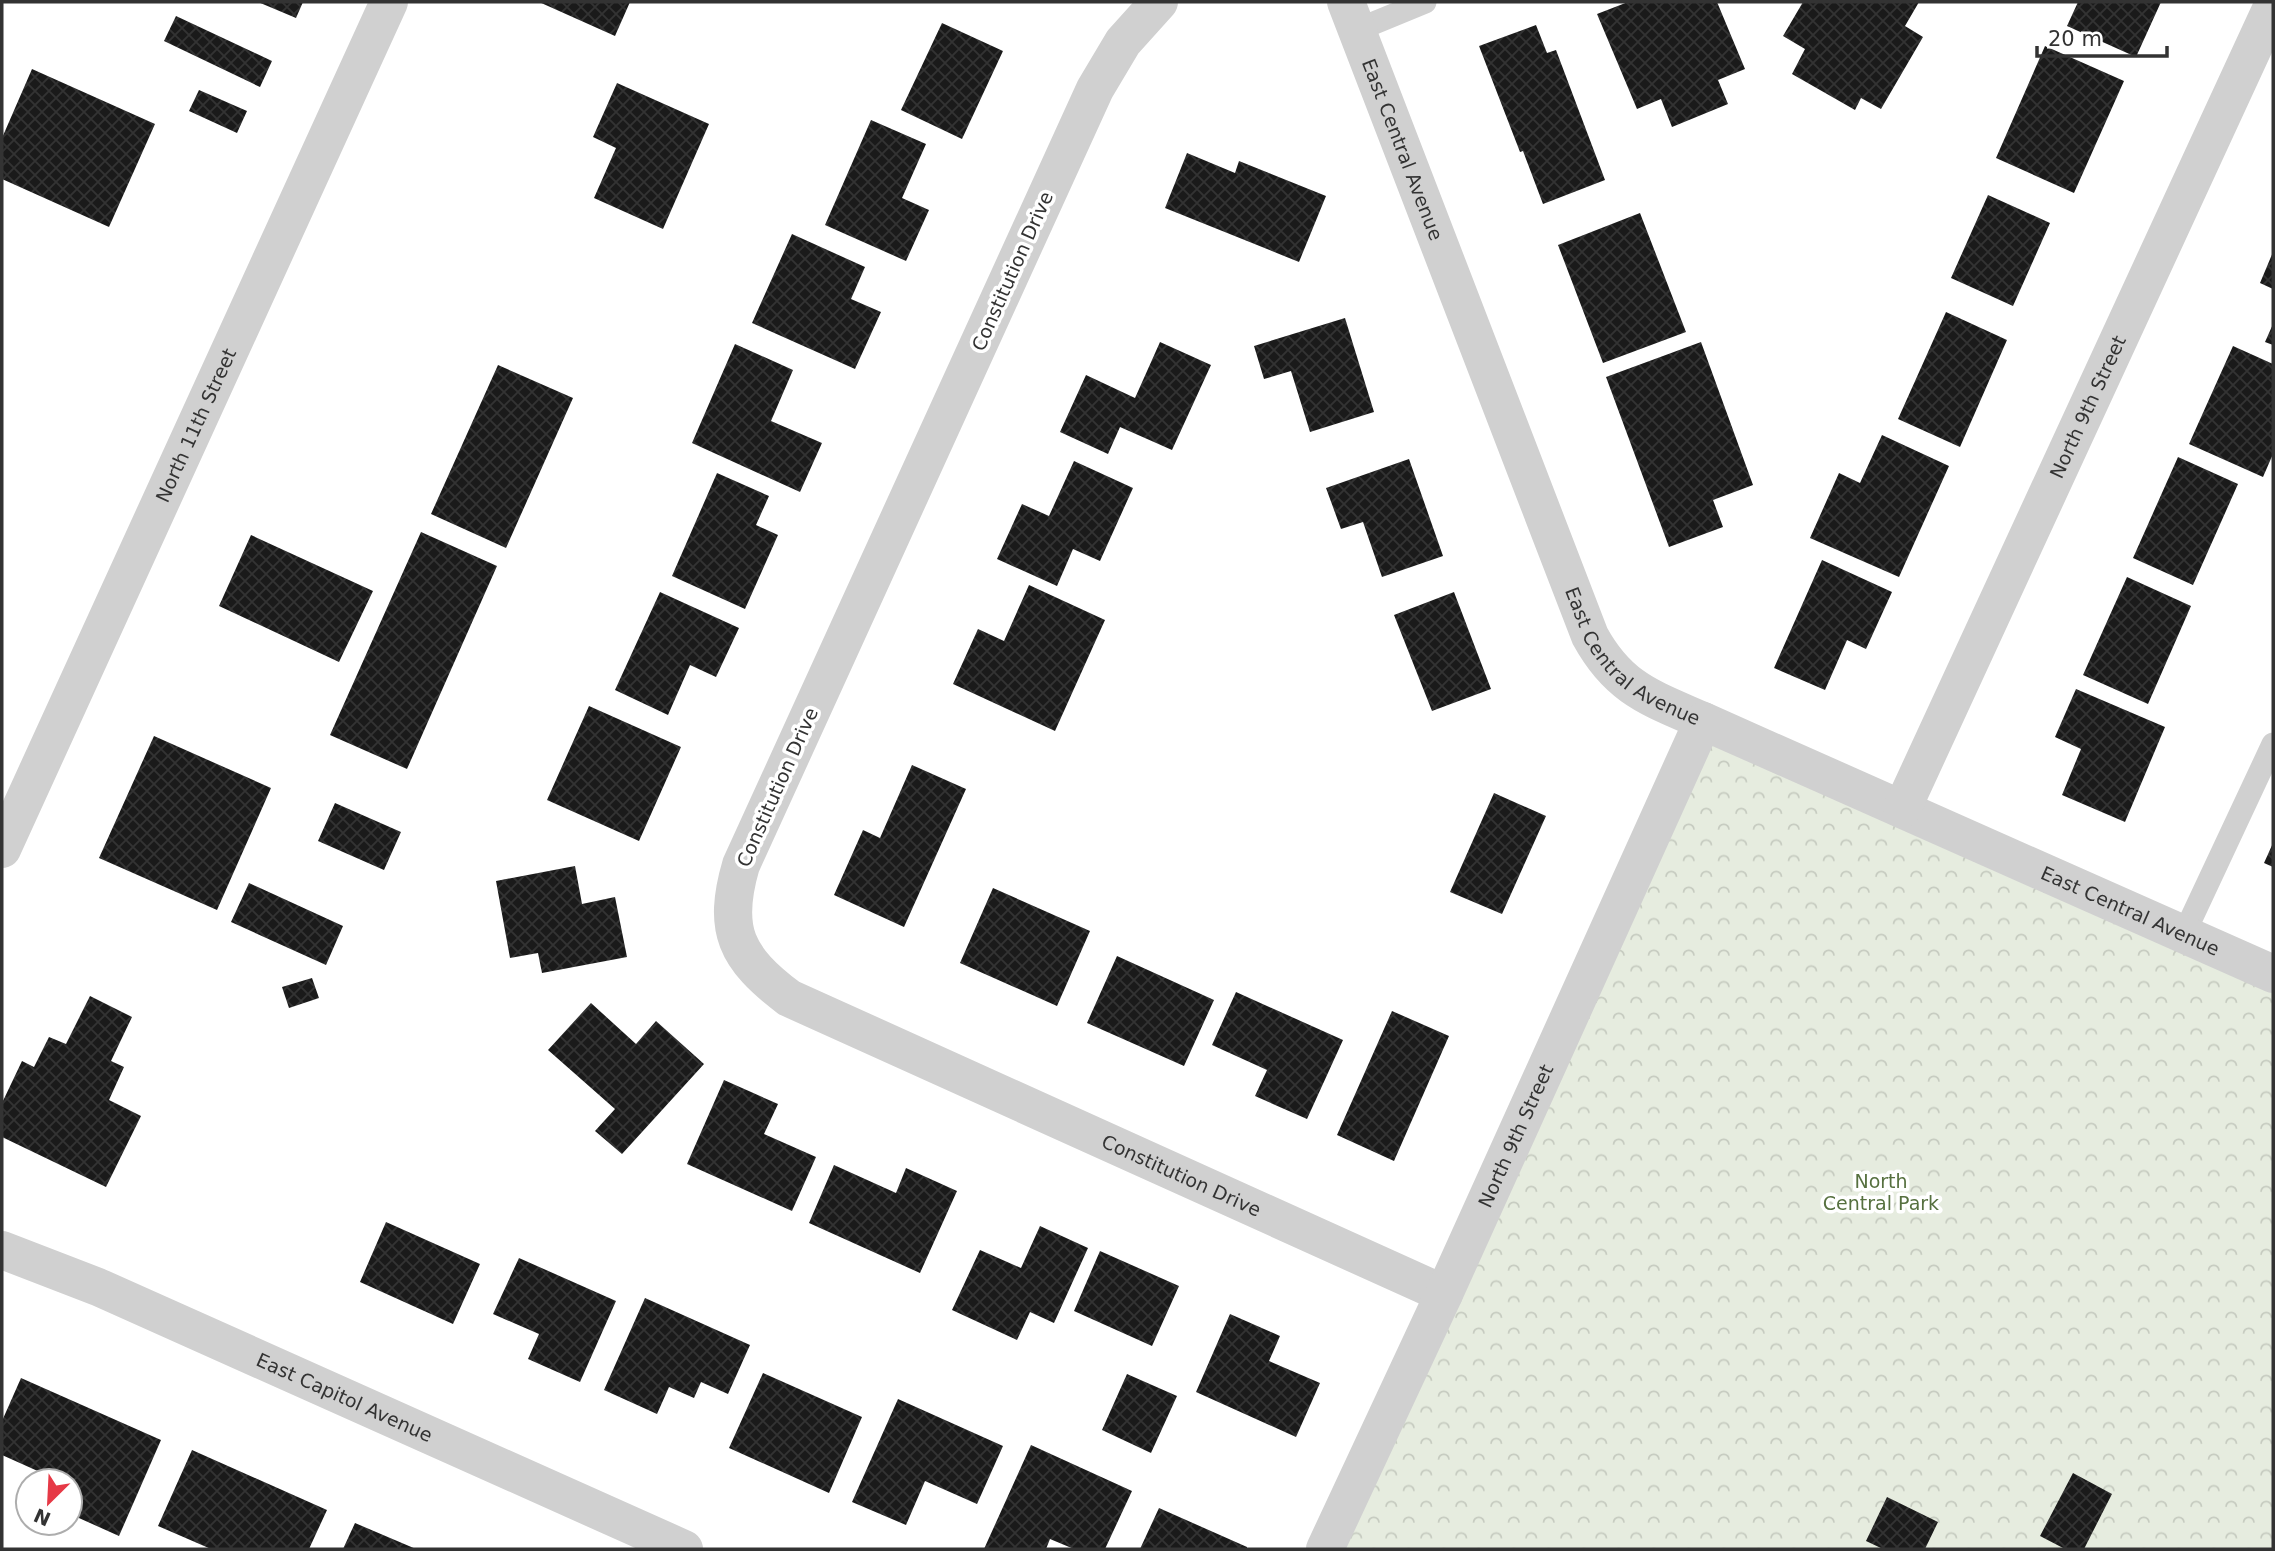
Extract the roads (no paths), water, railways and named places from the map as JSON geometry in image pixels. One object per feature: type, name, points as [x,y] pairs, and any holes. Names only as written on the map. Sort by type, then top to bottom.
[{"type":"street","name":"North 11th Street","points":[[2,849],[390,2]]},
{"type":"street","name":"Constitution Drive","points":[[1159,2],[1123,42],[1095,89],[741,865],[732,911],[735,935],[746,959],[766,980],[789,998],[1444,1294]]},
{"type":"street","name":"North 9th Street","points":[[1902,809],[2273,5]]},
{"type":"street","name":"East Central Avenue","points":[[1352,16],[1590,636],[1601,656],[1619,677],[1640,693],[1703,722],[2273,974]]},
{"type":"street","name":"North 9th Street","points":[[1325,1549],[1444,1294],[1703,722]]},
{"type":"street","name":"East Capitol Avenue","points":[[2,1250],[98,1287],[684,1549]]},
{"type":"lane","points":[[1352,16],[1425,2]]},
{"type":"lane","points":[[2184,934],[2273,744]]},
{"type":"park label","name":"North Central Park","points":[[1881,1192]]}]
